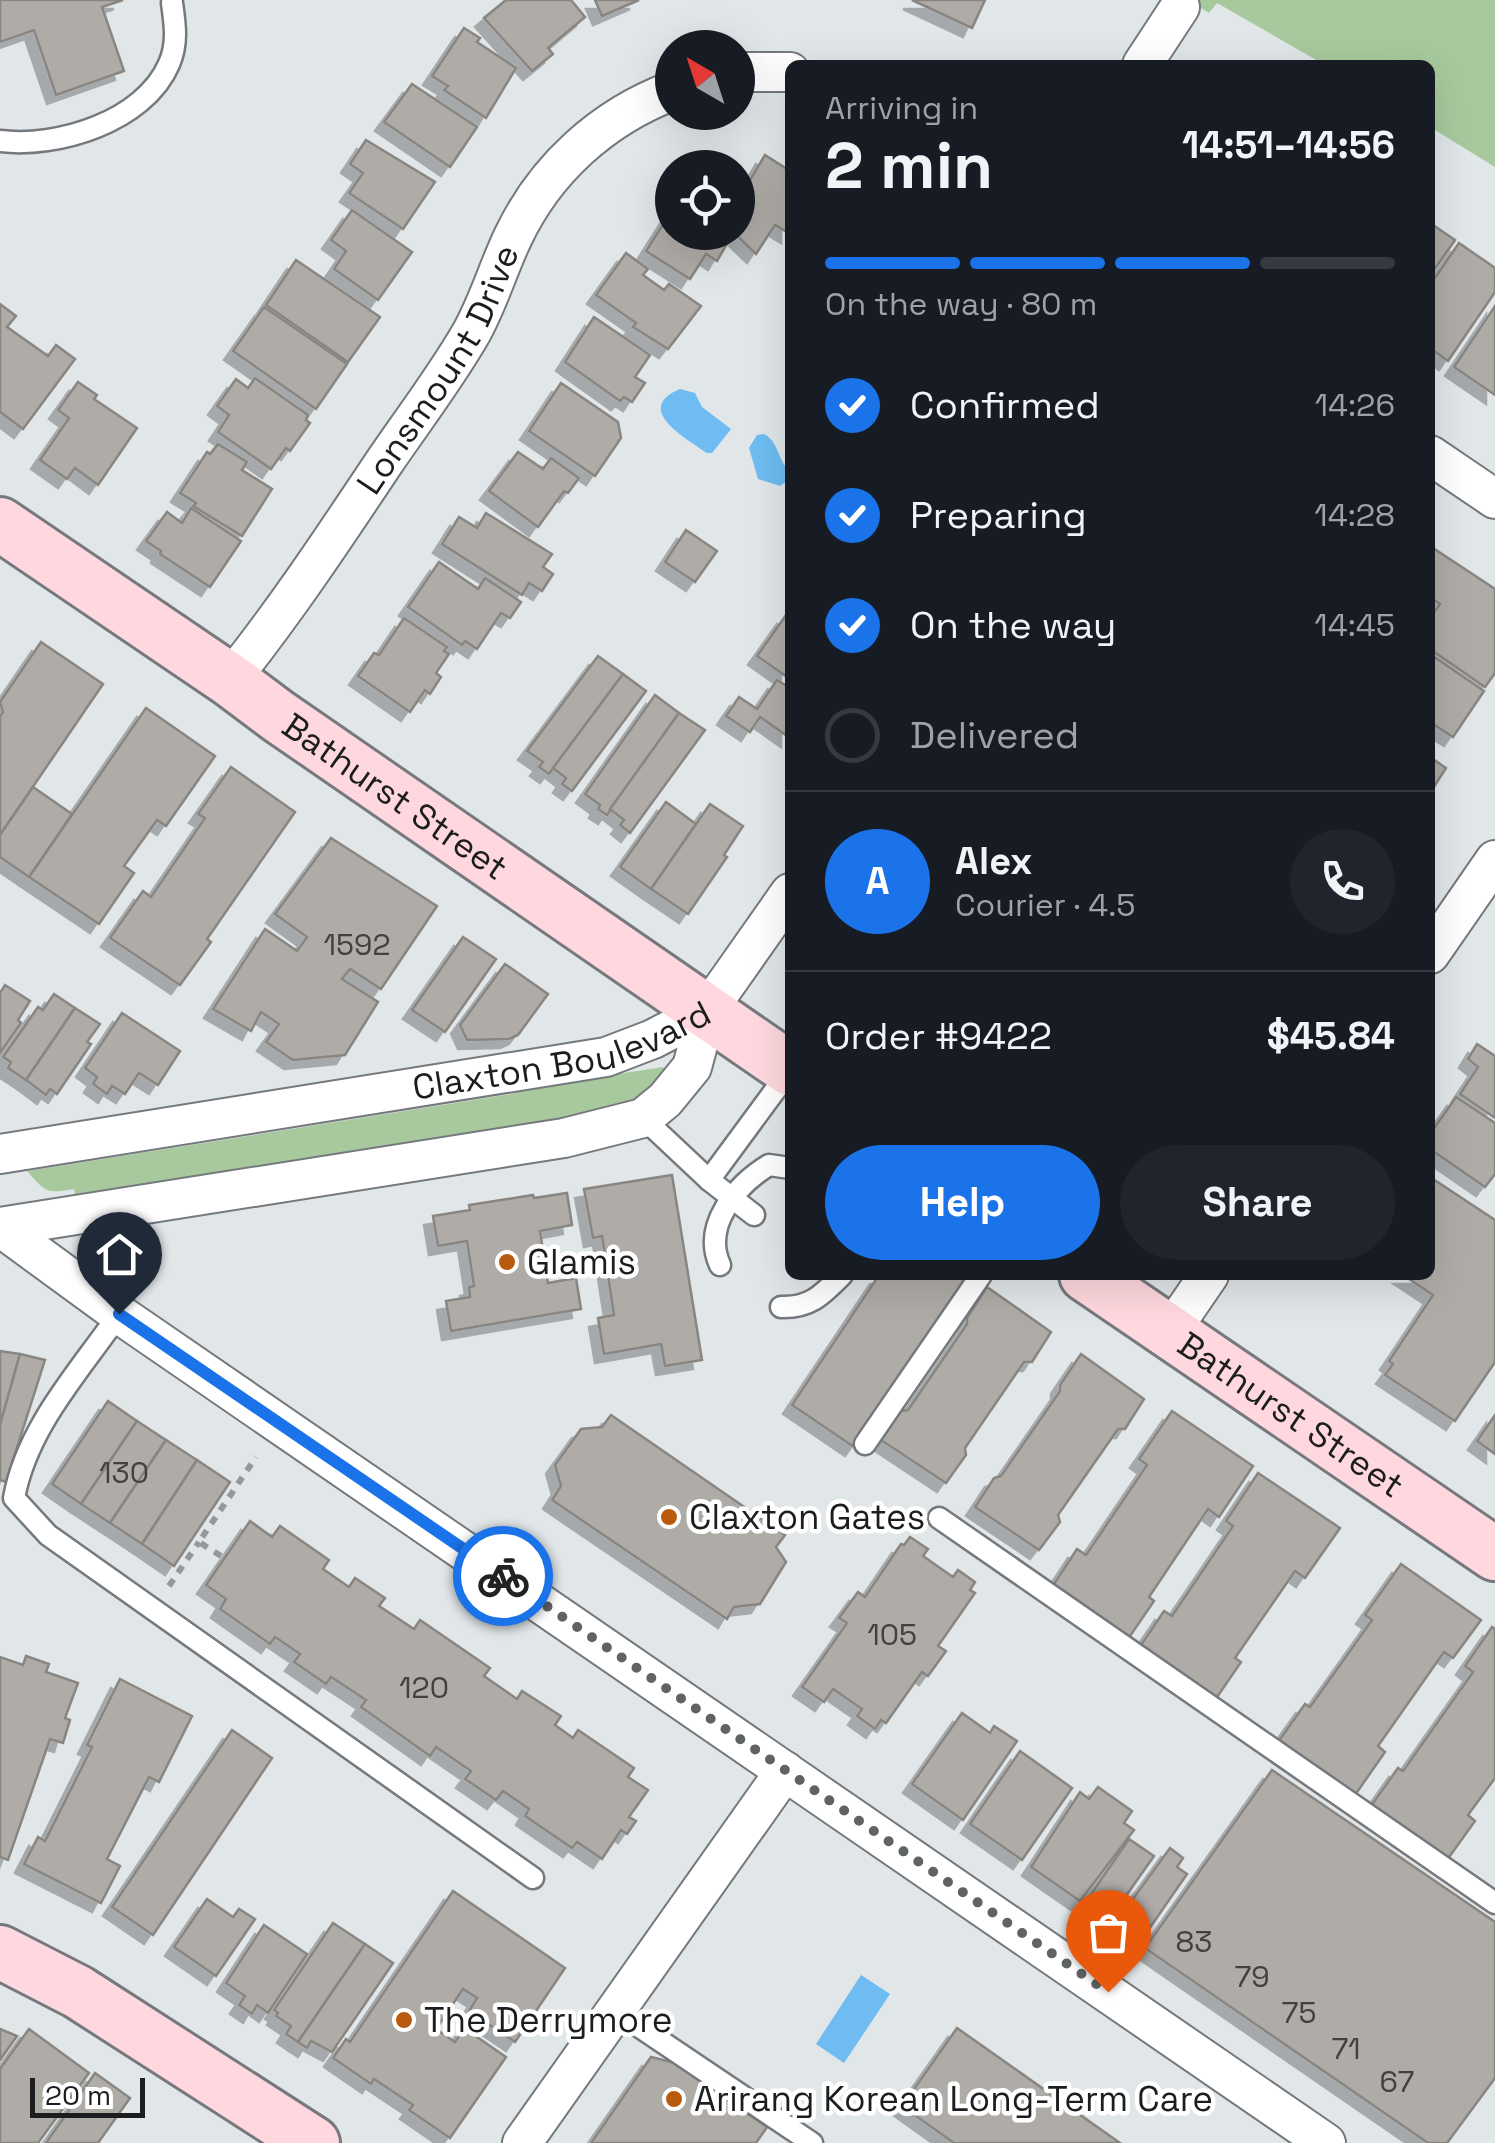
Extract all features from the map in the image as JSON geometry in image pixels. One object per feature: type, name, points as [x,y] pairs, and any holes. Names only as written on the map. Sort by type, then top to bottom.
[{"type":"main road","name":"Bathurst Street","points":[[0,524],[785,1066]]},
{"type":"main road","name":"Bathurst Street","points":[[1093,1280],[1495,1554]]},
{"type":"main road","points":[[0,1952],[78,1992],[313,2143]]},
{"type":"street","points":[[1145,60],[1180,7]]},
{"type":"street","points":[[755,72],[785,72]]},
{"type":"street","name":"Lonsmount Drive","points":[[230,680],[293,598],[472,333],[514,234],[538,192],[566,158],[602,128],[655,97]]},
{"type":"street","points":[[1435,458],[1495,500]]},
{"type":"street","points":[[1435,947],[1495,860]]},
{"type":"street","points":[[707,1011],[785,900]]},
{"type":"street","name":"Claxton Boulevard","points":[[0,1227],[564,1138],[642,1118],[665,1100],[692,1067],[707,1011]]},
{"type":"street","name":"Claxton Boulevard","points":[[0,1154],[606,1057],[654,1039],[707,1011]]},
{"type":"street","points":[[0,1227],[119,1314],[1326,2143]]},
{"type":"street","points":[[1170,1332],[1206,1280]]},
{"type":"street","points":[[522,2143],[785,1770]]},
{"type":"lane","points":[[0,141],[54,140],[105,126],[142,98],[160,80],[170,62],[176,36],[172,2]]},
{"type":"lane","points":[[709,1180],[785,1077]]},
{"type":"lane","points":[[642,1118],[709,1180],[754,1215]]},
{"type":"lane","points":[[720,1266],[712,1248],[717,1222],[732,1199],[752,1175],[769,1164],[785,1167]]},
{"type":"lane","points":[[781,1308],[800,1308],[837,1280]]},
{"type":"lane","points":[[865,1444],[977,1280]]},
{"type":"lane","points":[[119,1314],[41,1423],[19,1474],[14,1498],[48,1535],[534,1878]]},
{"type":"lane","points":[[939,1518],[1495,1903]]},
{"type":"lane","points":[[616,2011],[812,2143]]},
{"type":"path","points":[[153,1609],[256,1457]]},
{"type":"path","points":[[199,1542],[221,1556]]},
{"type":"green space","points":[[1188,0],[1495,0],[1495,167],[1435,130],[1435,60],[1316,60],[1217,3],[1209,13]]},
{"type":"green space","points":[[663,1067],[668,1073],[641,1103],[560,1121],[76,1198],[74,1189],[47,1190],[27,1171],[512,1094],[533,1084]]},
{"type":"water","points":[[680,389],[695,393],[702,407],[731,429],[712,453],[677,432],[662,414],[661,405]]},
{"type":"water","points":[[764,434],[773,441],[785,465],[785,483],[780,486],[758,479],[749,448],[757,435]]},
{"type":"water","points":[[861,1975],[890,1994],[844,2063],[816,2044]]},
{"type":"building","points":[[0,0],[123,0],[102,7],[124,71],[56,95],[34,30],[0,42]]},
{"type":"building","points":[[506,0],[571,0],[585,17],[548,48],[553,54],[532,71],[484,18]]},
{"type":"building","points":[[595,0],[639,0],[602,16]]},
{"type":"building","points":[[912,0],[985,0],[972,28]]},
{"type":"building","points":[[464,28],[480,38],[477,42],[516,68],[486,118],[444,90],[448,86],[432,76]]},
{"type":"building","points":[[412,84],[477,127],[450,167],[384,122]]},
{"type":"building","points":[[366,140],[435,182],[403,229],[349,193],[363,173],[350,164]]},
{"type":"building","points":[[765,155],[785,168],[785,231],[775,225],[756,254],[752,250],[755,250],[755,172]]},
{"type":"building","points":[[352,210],[412,252],[378,300],[334,269],[346,251],[331,240]]},
{"type":"building","points":[[1435,226],[1455,240],[1435,269]]},
{"type":"building","points":[[655,237],[655,250],[723,250],[717,261],[706,254],[690,279],[646,251]]},
{"type":"building","points":[[1459,243],[1495,268],[1495,292],[1448,361],[1435,352],[1435,278]]},
{"type":"building","points":[[626,253],[648,269],[643,275],[664,290],[669,284],[701,306],[668,349],[633,327],[636,323],[596,295]]},
{"type":"building","points":[[296,260],[380,317],[348,362],[266,305]]},
{"type":"building","points":[[0,304],[16,316],[7,327],[48,356],[56,345],[75,359],[23,429],[0,412]]},
{"type":"building","points":[[1495,306],[1495,395],[1454,367]]},
{"type":"building","points":[[264,307],[347,364],[316,409],[233,351]]},
{"type":"building","points":[[594,317],[650,355],[635,377],[645,383],[632,402],[624,397],[620,401],[565,362]]},
{"type":"building","points":[[255,378],[308,415],[306,420],[310,423],[271,469],[218,432],[229,415],[217,406],[236,379],[248,388]]},
{"type":"building","points":[[78,382],[97,395],[94,399],[137,428],[98,485],[75,468],[67,479],[40,460],[69,418],[58,410]]},
{"type":"building","points":[[561,383],[618,422],[621,438],[595,476],[529,431]]},
{"type":"building","points":[[218,444],[247,462],[242,470],[272,489],[242,536],[193,506],[196,503],[180,493],[207,452],[210,454]]},
{"type":"building","points":[[518,452],[543,469],[551,458],[579,478],[568,493],[564,491],[538,527],[489,491]]},
{"type":"building","points":[[191,508],[241,541],[210,587],[146,541],[167,512],[182,523]]},
{"type":"building","points":[[486,513],[552,554],[543,567],[553,574],[542,591],[529,583],[522,595],[442,544],[459,517],[477,528]]},
{"type":"building","points":[[686,530],[717,551],[695,582],[665,562]]},
{"type":"building","points":[[1435,549],[1495,589],[1495,673],[1485,687],[1435,652],[1435,611],[1440,604],[1435,600]]},
{"type":"building","points":[[439,562],[478,589],[485,578],[521,602],[510,618],[501,613],[477,649],[465,641],[462,645],[408,607]]},
{"type":"building","points":[[785,616],[785,676],[757,656]]},
{"type":"building","points":[[404,618],[447,647],[444,651],[449,654],[436,673],[441,677],[430,694],[425,690],[410,712],[358,676],[374,653],[379,655]]},
{"type":"building","points":[[41,642],[103,684],[0,835],[0,702]]},
{"type":"building","points":[[598,656],[623,674],[549,774],[539,767],[543,762],[527,751]]},
{"type":"building","points":[[1435,657],[1484,691],[1453,737],[1435,725]]},
{"type":"building","points":[[623,674],[646,691],[572,791],[562,784],[566,778],[553,768]]},
{"type":"building","points":[[777,680],[785,685],[785,734],[760,717],[750,732],[726,716],[739,697],[757,709]]},
{"type":"building","points":[[655,695],[679,713],[607,815],[585,794]]},
{"type":"building","points":[[146,708],[215,756],[166,826],[157,820],[124,866],[134,873],[99,924],[29,877]]},
{"type":"building","points":[[679,713],[705,730],[630,833],[620,825],[624,820],[610,809]]},
{"type":"building","points":[[1435,760],[1446,768],[1435,785]]},
{"type":"building","points":[[231,767],[295,812],[180,985],[110,938],[143,891],[151,897],[205,818],[198,814]]},
{"type":"building","points":[[33,787],[72,814],[29,877],[0,857],[0,835]]},
{"type":"building","points":[[666,802],[696,824],[651,889],[620,867]]},
{"type":"building","points":[[710,804],[743,826],[688,914],[651,889]]},
{"type":"building","points":[[331,838],[437,906],[381,989],[350,969],[342,979],[378,1002],[345,1055],[293,1060],[266,1042],[279,1024],[261,1012],[251,1031],[213,1009],[265,929],[297,951],[307,937],[275,914]]},
{"type":"building","points":[[463,937],[496,959],[445,1032],[412,1010]]},
{"type":"building","points":[[505,964],[548,994],[518,1035],[509,1039],[467,1040],[460,1025]]},
{"type":"building","points":[[5,985],[30,1001],[18,1020],[21,1023],[0,1053],[0,993]]},
{"type":"building","points":[[54,994],[75,1008],[26,1080],[8,1068],[11,1062],[3,1057],[38,1007],[43,1010]]},
{"type":"building","points":[[75,1008],[100,1024],[57,1094],[50,1089],[46,1095],[26,1080]]},
{"type":"building","points":[[122,1013],[180,1051],[158,1085],[139,1073],[125,1094],[112,1086],[107,1094],[93,1084],[97,1077],[85,1068]]},
{"type":"building","points":[[1477,1044],[1495,1056],[1495,1118],[1460,1094],[1478,1067],[1468,1059]]},
{"type":"building","points":[[1456,1097],[1495,1123],[1495,1174],[1485,1187],[1435,1152],[1435,1127]]},
{"type":"building","points":[[672,1175],[702,1360],[665,1366],[661,1344],[604,1354],[598,1318],[614,1315],[602,1236],[593,1238],[584,1189]]},
{"type":"building","points":[[1435,1180],[1495,1220],[1495,1362],[1455,1421],[1385,1375],[1393,1364],[1389,1361],[1433,1295],[1410,1280],[1435,1280]]},
{"type":"building","name":"Glamis","points":[[567,1193],[572,1225],[540,1231],[548,1283],[576,1278],[581,1309],[451,1331],[446,1301],[470,1297],[469,1287],[474,1286],[467,1241],[438,1246],[433,1216],[470,1210],[469,1205]]},
{"type":"building","points":[[876,1280],[966,1282],[854,1447],[792,1405]]},
{"type":"building","points":[[987,1287],[1051,1332],[1032,1362],[1024,1362],[946,1483],[881,1440],[901,1411],[908,1410],[967,1324]]},
{"type":"building","points":[[0,1351],[20,1354],[0,1425]]},
{"type":"building","points":[[20,1354],[45,1360],[6,1482],[0,1480],[0,1425]]},
{"type":"building","points":[[1081,1354],[1144,1399],[1125,1429],[1118,1429],[1058,1515],[1060,1522],[1039,1550],[975,1507],[1060,1391]]},
{"type":"building","points":[[108,1401],[137,1421],[81,1504],[52,1484]]},
{"type":"building","points":[[1172,1411],[1253,1466],[1219,1517],[1208,1509],[1149,1597],[1154,1601],[1128,1639],[1052,1587],[1077,1549],[1086,1555],[1147,1465],[1139,1459]]},
{"type":"building","name":"Claxton Gates","points":[[611,1415],[785,1535],[776,1547],[786,1562],[760,1604],[734,1607],[727,1619],[552,1500],[561,1486],[555,1465],[581,1429],[602,1427]]},
{"type":"building","points":[[1495,1415],[1495,1454],[1477,1441]]},
{"type":"building","points":[[137,1421],[166,1440],[110,1523],[81,1504]]},
{"type":"building","points":[[166,1440],[197,1460],[142,1544],[110,1523]]},
{"type":"building","points":[[197,1460],[230,1482],[174,1566],[142,1544]]},
{"type":"building","points":[[1258,1473],[1340,1528],[1305,1578],[1295,1571],[1235,1658],[1241,1662],[1215,1700],[1139,1648],[1164,1611],[1172,1616],[1233,1526],[1226,1521]]},
{"type":"building","points":[[250,1521],[272,1537],[280,1526],[329,1560],[323,1569],[349,1587],[355,1578],[385,1598],[379,1606],[414,1629],[420,1620],[490,1668],[484,1676],[517,1699],[522,1691],[561,1716],[555,1725],[573,1738],[578,1730],[634,1768],[628,1777],[648,1790],[629,1817],[636,1821],[627,1834],[621,1830],[602,1859],[577,1842],[572,1848],[525,1816],[529,1809],[503,1791],[496,1800],[465,1779],[471,1771],[436,1747],[430,1756],[361,1707],[366,1700],[331,1677],[326,1684],[294,1662],[300,1654],[275,1637],[270,1644],[220,1609],[226,1599],[206,1585]]},
{"type":"building","points":[[910,1537],[928,1549],[923,1556],[953,1577],[958,1570],[975,1582],[970,1590],[975,1593],[938,1646],[946,1651],[928,1676],[922,1672],[886,1723],[881,1720],[875,1729],[857,1716],[862,1709],[833,1689],[824,1702],[802,1687],[847,1623],[839,1618],[858,1592],[865,1597]]},
{"type":"building","points":[[1401,1564],[1481,1620],[1453,1658],[1444,1652],[1378,1746],[1385,1752],[1355,1795],[1278,1742],[1305,1704],[1310,1707],[1372,1620],[1365,1615]]},
{"type":"building","points":[[1492,1627],[1495,1778],[1468,1815],[1475,1821],[1447,1860],[1371,1806],[1398,1768],[1403,1771],[1473,1672],[1465,1666]]},
{"type":"building","points":[[26,1656],[49,1664],[46,1672],[78,1683],[65,1718],[70,1720],[63,1743],[50,1739],[8,1860],[0,1857],[0,1657],[23,1665]]},
{"type":"building","points":[[120,1679],[192,1716],[159,1782],[149,1777],[107,1859],[120,1866],[101,1903],[24,1864],[38,1837],[45,1841],[92,1747],[87,1745]]},
{"type":"building","points":[[962,1713],[990,1733],[994,1726],[1017,1741],[963,1820],[912,1784]]},
{"type":"building","points":[[232,1730],[272,1758],[153,1935],[112,1907]]},
{"type":"building","points":[[1020,1751],[1072,1788],[1022,1860],[970,1824]]},
{"type":"building","points":[[1272,1770],[1495,1922],[1495,2078],[1447,2143],[1428,2143],[1145,1948]]},
{"type":"building","points":[[1098,1787],[1132,1811],[1124,1823],[1134,1830],[1080,1901],[1031,1867],[1080,1792],[1089,1799]]},
{"type":"building","points":[[1129,1839],[1154,1856],[1109,1920],[1085,1903]]},
{"type":"building","points":[[1170,1848],[1183,1858],[1177,1867],[1187,1874],[1140,1942],[1114,1925]]},
{"type":"building","name":"The Derrymore","points":[[453,1891],[565,1968],[515,2042],[469,2011],[477,1998],[463,1989],[436,2029],[455,2042],[464,2028],[506,2057],[450,2138],[409,2110],[413,2105],[374,2079],[371,2084],[333,2058],[346,2039],[350,2042]]},
{"type":"building","points":[[207,1899],[233,1917],[239,1909],[255,1919],[216,1976],[174,1947]]},
{"type":"building","points":[[333,1923],[365,1944],[298,2042],[286,2034],[291,2026],[274,2010]]},
{"type":"building","points":[[264,1925],[307,1954],[268,2013],[257,2005],[252,2014],[239,2005],[245,1996],[226,1983]]},
{"type":"building","points":[[365,1944],[393,1963],[332,2052],[311,2041],[307,2048],[298,2042]]},
{"type":"building","points":[[957,2028],[1120,2143],[954,2143],[902,2106]]},
{"type":"building","points":[[0,2029],[17,2036],[0,2060]]},
{"type":"building","points":[[29,2029],[89,2073],[38,2143],[0,2143],[0,2069]]},
{"type":"building","name":"Arirang Korean Long-Term Care","points":[[651,2057],[675,2063],[767,2127],[756,2143],[591,2143]]},
{"type":"building","points":[[95,2073],[130,2098],[98,2143],[46,2143]]},
{"type":"way so far","points":[[503,1576],[1108,1992]]},
{"type":"place","name":"Glamis","points":[[507,1262]]},
{"type":"place","name":"Claxton Gates","points":[[669,1517]]},
{"type":"place","name":"The Derrymore","points":[[404,2020]]},
{"type":"place","name":"Arirang Korean Long-Term Care","points":[[674,2099]]},
{"type":"route","points":[[119,1314],[503,1576]]}]
